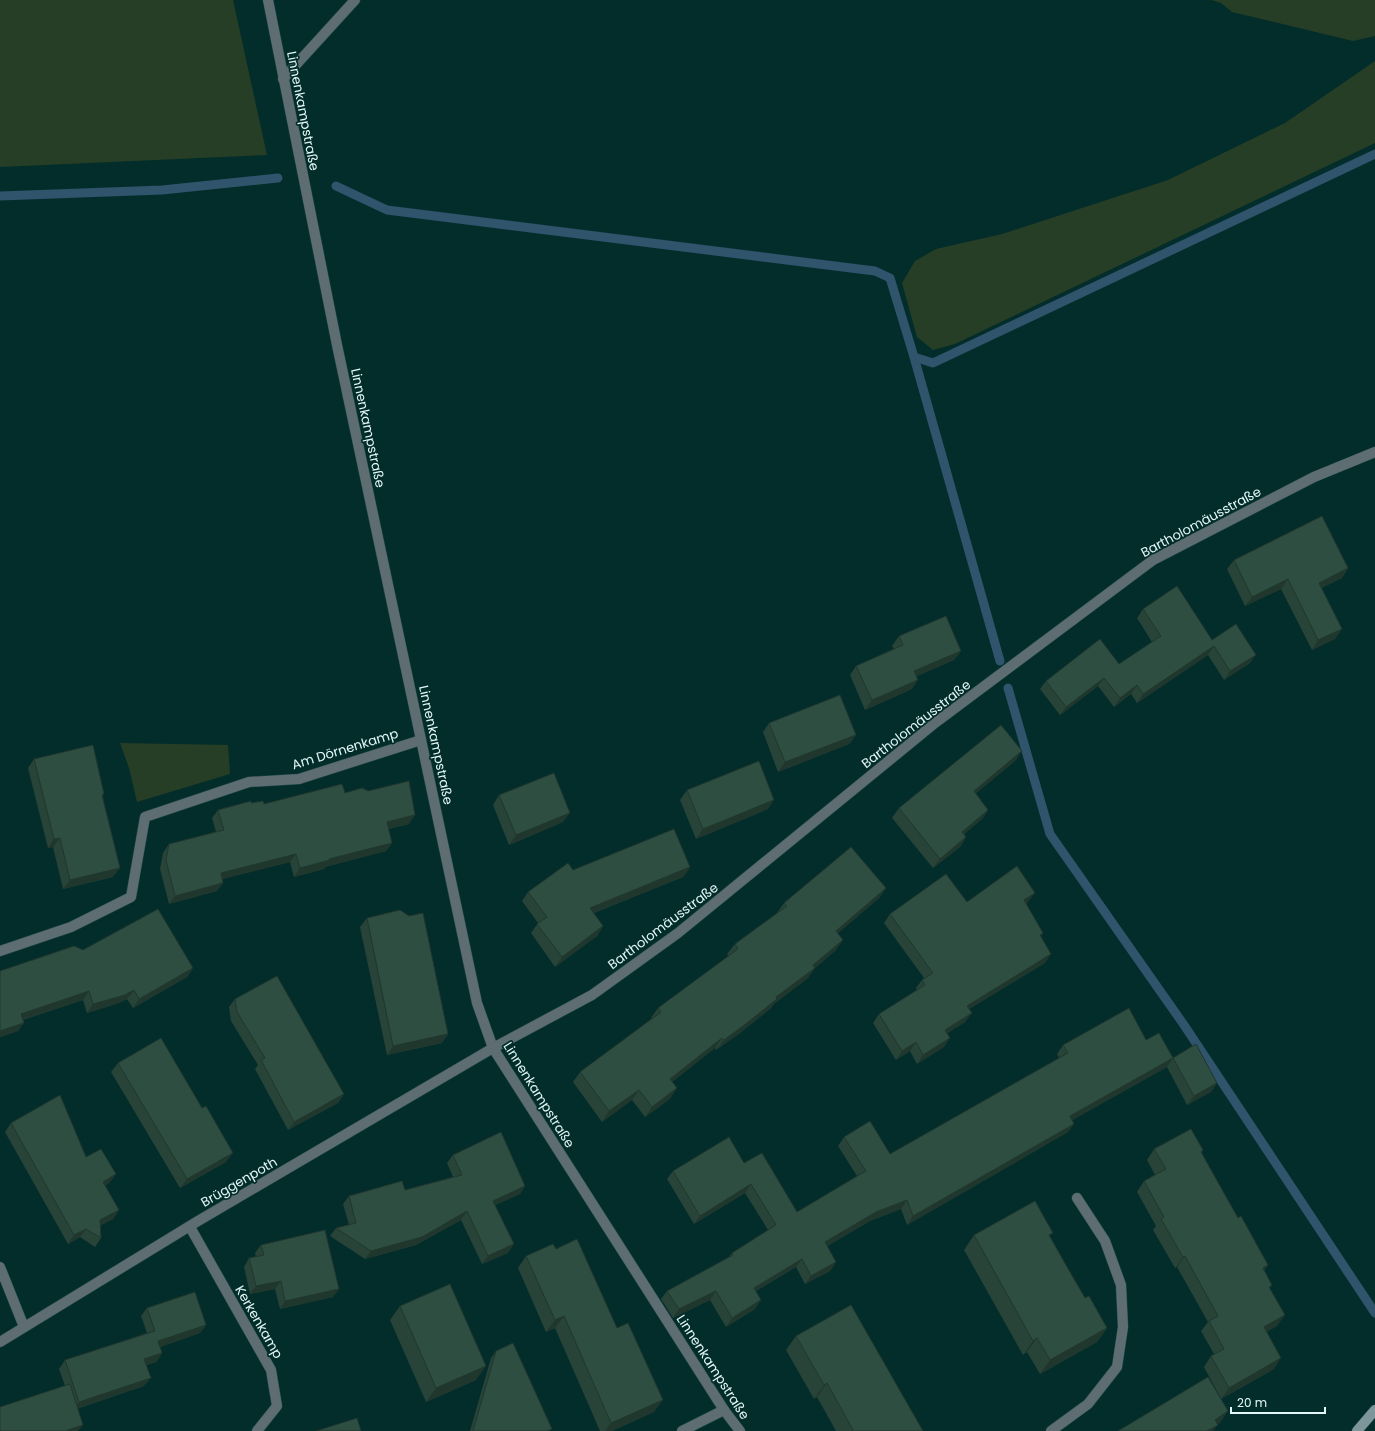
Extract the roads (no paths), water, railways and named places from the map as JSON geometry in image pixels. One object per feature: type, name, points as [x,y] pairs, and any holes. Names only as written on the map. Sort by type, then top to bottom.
[{"type":"main road","points":[[1357,1431],[1375,1410]]},
{"type":"street","name":"Linnenkampstraße","points":[[268,0],[339,353],[477,1002],[493,1048],[724,1410],[740,1431]]},
{"type":"street","points":[[284,79],[355,0]]},
{"type":"street","name":"Bartholomäusstraße","points":[[493,1048],[592,995],[678,933],[935,723],[1153,560],[1314,477],[1375,452]]},
{"type":"street","name":"Am Dörnenkamp","points":[[0,951],[71,927],[132,897],[145,817],[249,782],[299,779],[421,740]]},
{"type":"street","name":"Brüggenpoth","points":[[0,1342],[190,1227],[493,1048]]},
{"type":"street","points":[[1051,1431],[1088,1404],[1117,1367],[1123,1327],[1120,1285],[1105,1240],[1077,1198]]},
{"type":"street","name":"Kerkenkamp","points":[[190,1227],[272,1370],[277,1406],[257,1431]]},
{"type":"street","points":[[0,1266],[24,1327]]},
{"type":"street","points":[[682,1431],[724,1410]]},
{"type":"waterway","points":[[336,186],[387,210],[875,271],[890,278],[914,357],[933,363],[1375,154]]},
{"type":"waterway","points":[[0,196],[162,190],[278,178]]},
{"type":"waterway","points":[[914,357],[1000,661]]},
{"type":"waterway","points":[[1008,688],[1050,834],[1184,1025],[1375,1313]]}]
